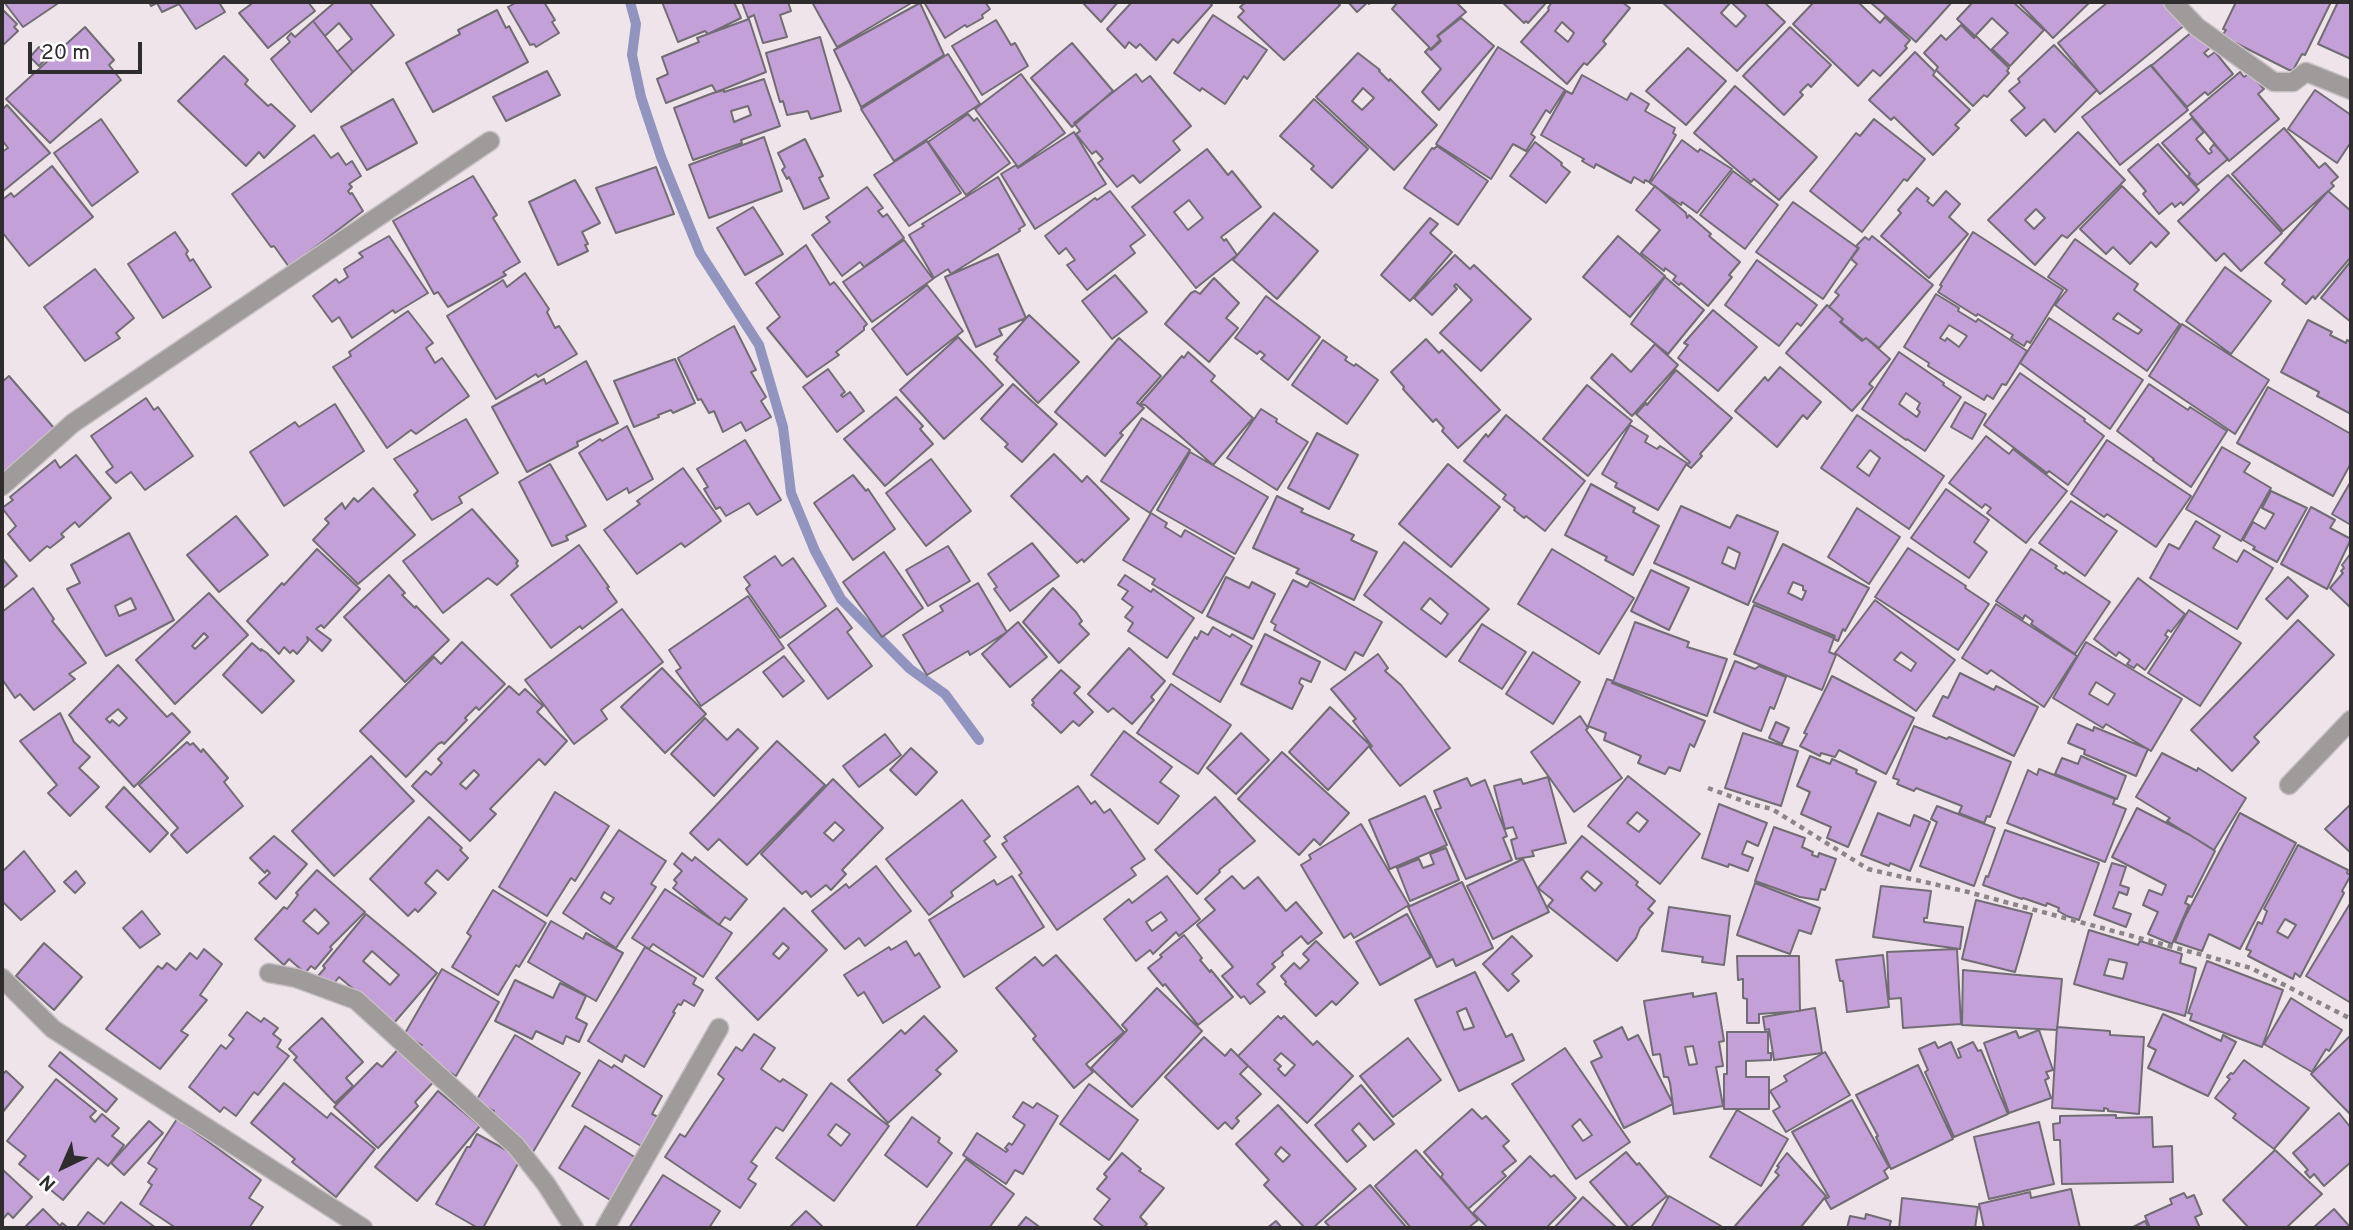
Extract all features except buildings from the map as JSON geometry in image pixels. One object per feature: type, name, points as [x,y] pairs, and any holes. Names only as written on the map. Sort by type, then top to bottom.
[{"type":"street","points":[[2173,2],[2197,27],[2274,82],[2293,82],[2306,72],[2351,90]]},
{"type":"street","points":[[2,486],[73,423],[489,141]]},
{"type":"street","points":[[2290,785],[2351,720]]},
{"type":"street","points":[[270,973],[296,978],[356,1000],[516,1146],[546,1184],[574,1228]]},
{"type":"street","points":[[2,978],[53,1028],[363,1228]]},
{"type":"street","points":[[605,1228],[719,1028]]},
{"type":"path","points":[[1708,788],[1772,809],[1868,869],[1968,892],[2251,968],[2351,1019]]},
{"type":"waterway","points":[[630,2],[636,24],[632,55],[641,97],[661,157],[700,253],[759,345],[783,427],[791,493],[815,551],[841,599],[910,669],[945,694],[979,740]]}]
